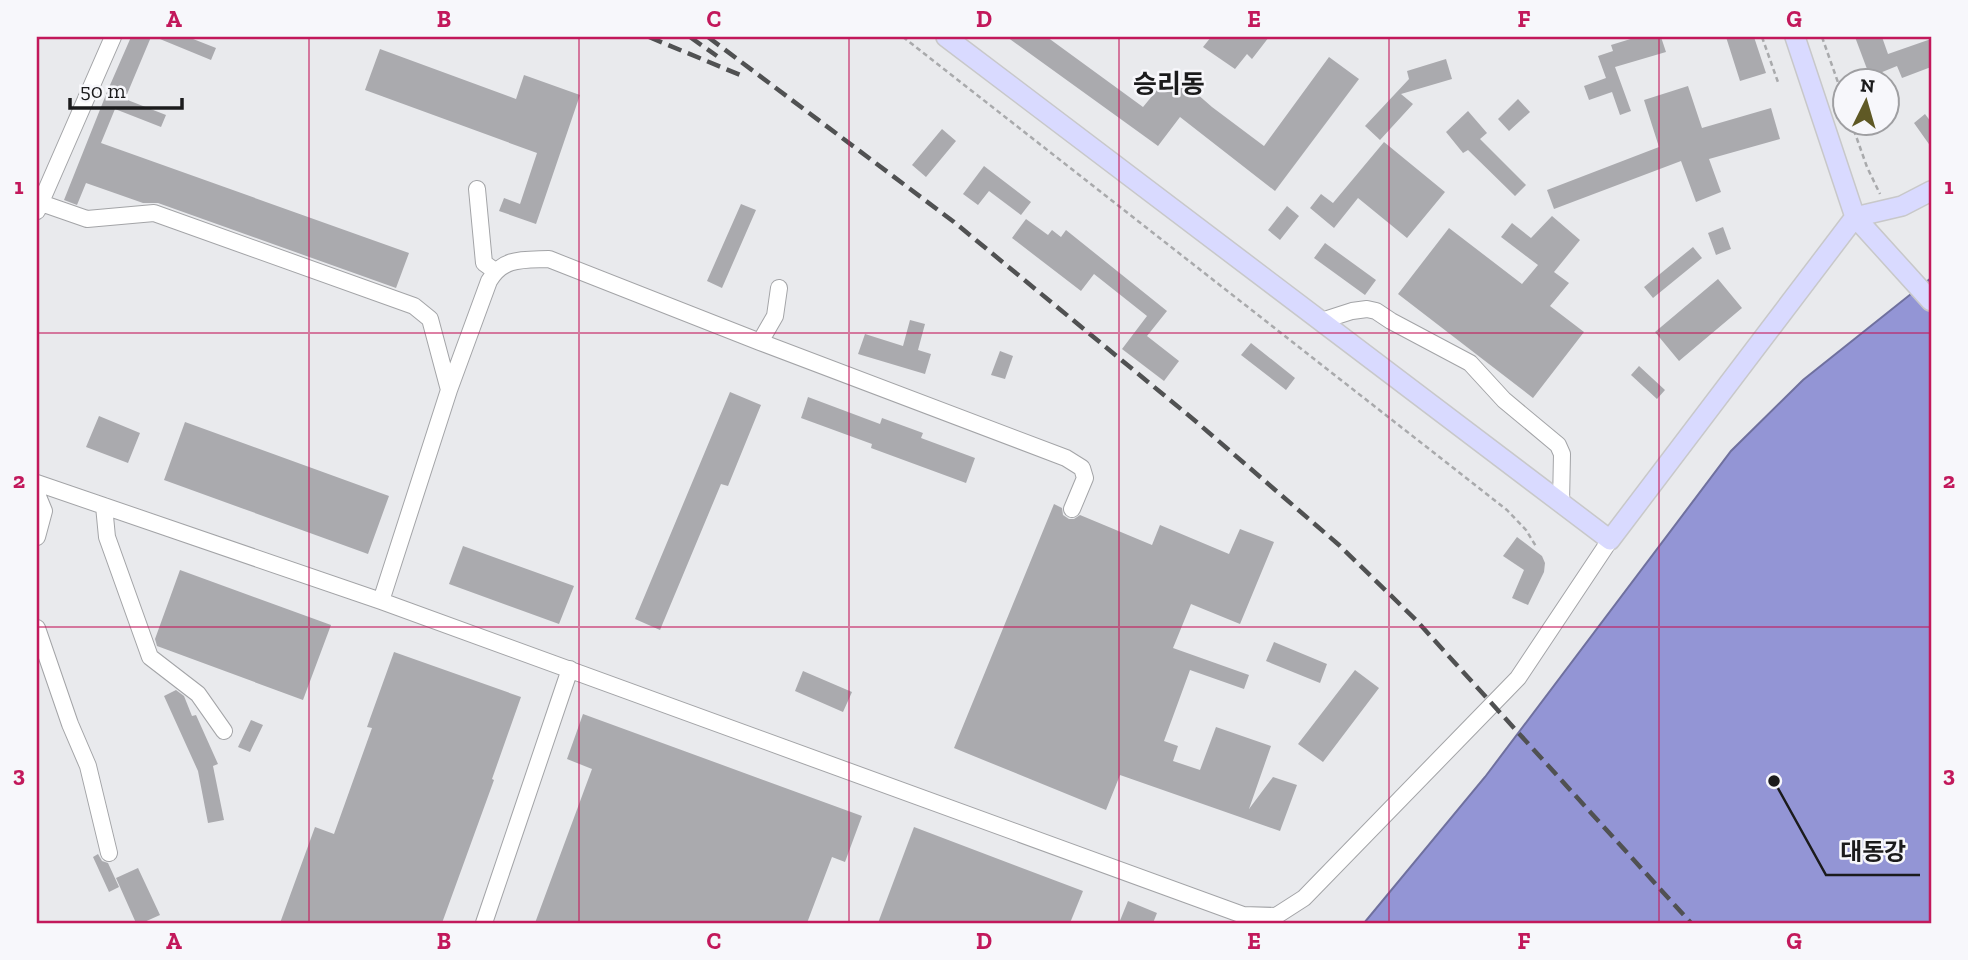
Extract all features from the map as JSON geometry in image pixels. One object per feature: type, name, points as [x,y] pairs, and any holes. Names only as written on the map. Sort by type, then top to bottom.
[{"type":"main road","points":[[946,37],[1610,540],[1856,217],[1902,206],[1931,191]]},
{"type":"main road","points":[[1795,37],[1856,217],[1931,302]]},
{"type":"street","points":[[113,37],[39,207],[87,219],[154,213],[414,306],[429,319],[449,390]]},
{"type":"street","points":[[477,189],[484,263],[495,271]]},
{"type":"street","points":[[381,601],[449,390],[489,281],[495,271],[513,260],[549,259],[1066,458],[1082,468],[1085,478],[1072,509]]},
{"type":"street","points":[[760,342],[775,316],[779,288]]},
{"type":"street","points":[[1321,321],[1352,311],[1376,311],[1470,363],[1504,400],[1558,445],[1562,454],[1561,503]]},
{"type":"street","points":[[37,483],[381,601],[1243,915],[1276,920],[1304,898],[1518,678],[1610,540]]},
{"type":"street","points":[[37,494],[44,511],[37,537]]},
{"type":"street","points":[[104,506],[107,537],[150,657],[198,694],[224,731]]},
{"type":"street","points":[[37,628],[70,724],[88,766],[109,853]]},
{"type":"street","points":[[484,923],[570,669]]},
{"type":"path","points":[[903,37],[1507,510],[1526,530],[1537,548]]},
{"type":"path","points":[[1762,37],[1779,85]]},
{"type":"path","points":[[1822,37],[1832,66]]},
{"type":"path","points":[[1857,136],[1867,167],[1888,209]]},
{"type":"water","points":[[1931,278],[1931,923],[1364,923],[1485,777],[1731,451],[1803,380]]},
{"type":"building","points":[[131,37],[151,37],[125,99],[166,115],[161,127],[115,109],[101,143],[409,253],[396,288],[158,203],[143,203],[86,183],[77,205],[64,200]]},
{"type":"building","points":[[155,37],[188,37],[216,48],[211,60]]},
{"type":"building","points":[[1007,37],[1047,37],[1143,107],[1172,72],[1212,107],[1264,146],[1329,57],[1359,79],[1275,191],[1180,117],[1158,146]]},
{"type":"building","points":[[1211,37],[1269,37],[1252,59],[1247,54],[1235,69],[1203,47]]},
{"type":"building","points":[[1637,37],[1661,37],[1666,52],[1615,67],[1631,111],[1620,115],[1612,92],[1589,100],[1584,86],[1606,78],[1598,56],[1613,51],[1611,45]]},
{"type":"building","points":[[1726,37],[1754,37],[1766,73],[1740,81]]},
{"type":"building","points":[[1855,37],[1882,37],[1888,54],[1931,39],[1931,67],[1902,78],[1902,66],[1866,66]]},
{"type":"building","points":[[380,49],[516,99],[524,75],[580,95],[536,224],[499,211],[504,198],[520,204],[537,153],[365,90]]},
{"type":"building","points":[[1446,59],[1452,79],[1401,94],[1413,104],[1380,140],[1365,126],[1409,79],[1407,71]]},
{"type":"building","points":[[1688,86],[1702,128],[1771,108],[1780,139],[1709,159],[1721,192],[1696,202],[1681,161],[1554,209],[1547,190],[1659,147],[1644,100]]},
{"type":"building","points":[[1518,99],[1530,112],[1509,131],[1498,119]]},
{"type":"building","points":[[1468,111],[1487,133],[1480,139],[1526,185],[1515,196],[1468,150],[1463,153],[1446,132]]},
{"type":"building","points":[[1925,114],[1931,122],[1931,147],[1914,123]]},
{"type":"building","points":[[942,129],[956,141],[926,177],[912,165]]},
{"type":"building","points":[[1384,142],[1445,192],[1407,238],[1358,198],[1334,228],[1310,208],[1321,194],[1333,203]]},
{"type":"building","points":[[984,166],[1031,202],[1021,215],[989,191],[978,205],[963,194]]},
{"type":"building","points":[[741,204],[756,210],[722,288],[707,281]]},
{"type":"building","points":[[1287,206],[1299,216],[1280,240],[1268,230]]},
{"type":"building","points":[[1552,216],[1580,240],[1554,272],[1569,283],[1550,306],[1584,332],[1533,398],[1398,294],[1449,228],[1522,284],[1538,265],[1501,237],[1512,223],[1531,238]]},
{"type":"building","points":[[1026,219],[1048,235],[1052,230],[1061,237],[1066,230],[1167,311],[1147,336],[1179,361],[1164,381],[1122,349],[1147,316],[1094,274],[1081,291],[1012,238]]},
{"type":"building","points":[[1723,227],[1731,249],[1716,255],[1708,233]]},
{"type":"building","points":[[1325,243],[1376,280],[1365,295],[1314,258]]},
{"type":"building","points":[[1693,247],[1702,258],[1653,298],[1644,287]]},
{"type":"building","points":[[1718,279],[1742,308],[1679,361],[1655,332]]},
{"type":"building","points":[[910,320],[925,324],[918,350],[931,354],[925,374],[858,354],[865,334],[903,346]]},
{"type":"building","points":[[1251,343],[1295,378],[1286,390],[1241,355]]},
{"type":"building","points":[[1000,351],[1013,356],[1005,379],[991,375]]},
{"type":"building","points":[[1639,366],[1665,390],[1657,399],[1631,375]]},
{"type":"building","points":[[730,392],[761,405],[728,486],[721,484],[660,630],[635,619]]},
{"type":"building","points":[[808,397],[880,424],[882,418],[923,433],[921,438],[975,458],[966,483],[871,448],[872,444],[801,418]]},
{"type":"building","points":[[99,416],[140,433],[128,463],[86,447]]},
{"type":"building","points":[[185,422],[389,496],[368,554],[164,480]]},
{"type":"building","points":[[1054,504],[1062,508],[1063,515],[1069,519],[1080,515],[1152,545],[1160,525],[1229,554],[1240,529],[1274,542],[1240,624],[1191,604],[1173,648],[1249,675],[1244,689],[1190,670],[1164,741],[1178,746],[1173,761],[1200,770],[1216,727],[1271,746],[1249,809],[1273,777],[1297,785],[1280,831],[1120,775],[1106,810],[954,748]]},
{"type":"building","points":[[1517,537],[1542,556],[1545,563],[1544,572],[1528,605],[1512,598],[1524,570],[1503,556]]},
{"type":"building","points":[[463,546],[574,586],[559,624],[449,584]]},
{"type":"building","points":[[180,570],[331,625],[303,700],[157,646],[155,639]]},
{"type":"building","points":[[1274,642],[1327,664],[1320,683],[1266,661]]},
{"type":"building","points":[[394,652],[521,697],[442,923],[280,923],[315,827],[334,834],[372,728],[367,727]]},
{"type":"building","points":[[1355,670],[1379,688],[1323,762],[1298,744]]},
{"type":"building","points":[[803,671],[852,692],[843,712],[795,691]]},
{"type":"building","points":[[176,690],[184,696],[192,716],[196,715],[218,764],[213,766],[224,820],[208,823],[198,771],[164,696]]},
{"type":"building","points":[[583,714],[862,816],[845,862],[832,857],[807,923],[535,923],[592,769],[567,759]]},
{"type":"building","points":[[251,720],[263,725],[250,752],[238,747]]},
{"type":"building","points":[[914,827],[1083,891],[1070,923],[878,923]]},
{"type":"building","points":[[98,854],[102,861],[108,863],[119,887],[109,892],[93,857]]},
{"type":"building","points":[[138,868],[160,915],[142,923],[136,923],[116,878]]},
{"type":"building","points":[[1128,901],[1157,913],[1153,923],[1119,923]]},
{"type":"railway","points":[[649,37],[745,77]]},
{"type":"railway","points":[[690,37],[717,56]]},
{"type":"railway","points":[[708,37],[954,222],[1193,419],[1339,545],[1416,620],[1691,923]]},
{"type":"place","name":"대동강","points":[[1774,781]]},
{"type":"district","name":"승리동","points":[[1169,84]]}]
